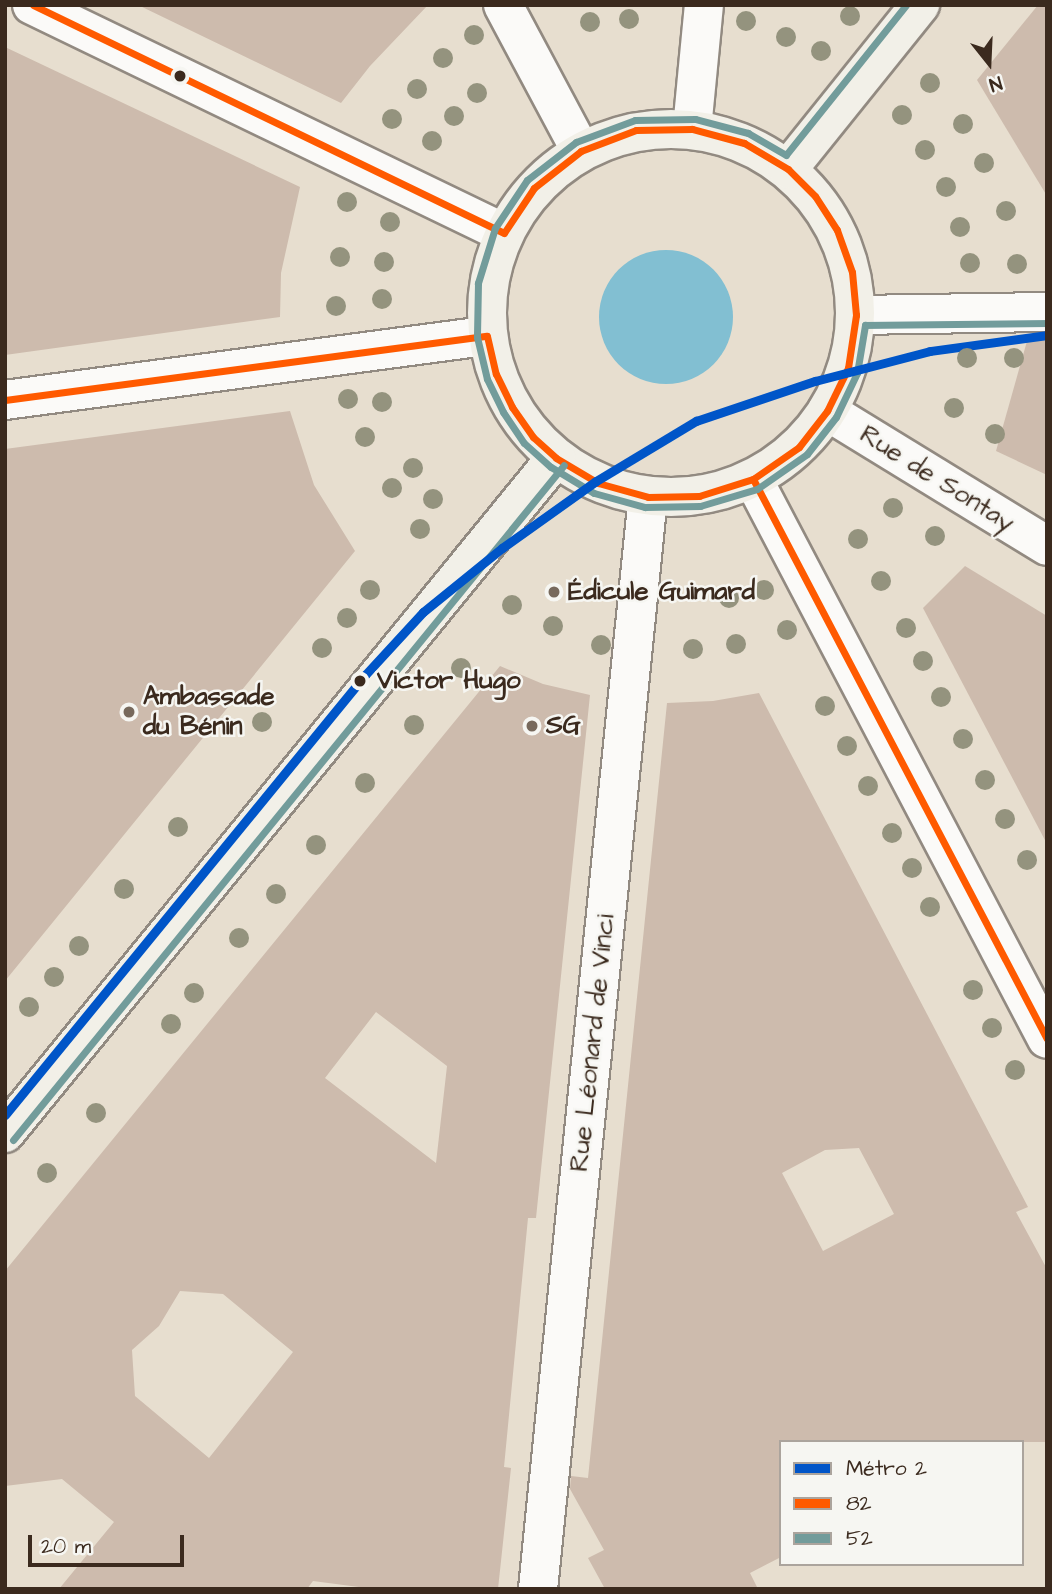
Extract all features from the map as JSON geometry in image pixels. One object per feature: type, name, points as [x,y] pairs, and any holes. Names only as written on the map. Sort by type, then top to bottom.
[{"type":"main road","points":[[788,169],[920,5]]},
{"type":"main road","points":[[692,129],[744,143],[788,169],[815,196],[837,230],[852,272],[856,314],[848,368],[828,411],[799,447],[753,479],[699,496],[648,497],[598,483],[556,458],[533,437],[512,407],[496,374],[487,336],[488,285],[504,233],[534,188],[581,151],[636,130],[692,129]]},
{"type":"main road","points":[[5,1133],[556,458]]},
{"type":"street","points":[[32,5],[504,233]]},
{"type":"street","points":[[503,5],[581,151]]},
{"type":"street","points":[[692,129],[704,5]]},
{"type":"street","points":[[856,314],[1047,312]]},
{"type":"street","points":[[5,400],[487,336]]},
{"type":"street","name":"Rue de Sontay","points":[[828,411],[1047,546]]},
{"type":"street","points":[[753,479],[1047,1039]]},
{"type":"street","name":"Rue Léonard de Vinci","points":[[538,1589],[648,497]]},
{"type":"water","points":[[666,250],[691,255],[713,270],[728,292],[733,317],[728,342],[713,364],[691,379],[666,384],[641,379],[619,364],[604,342],[599,317],[604,292],[619,270],[641,255]]},
{"type":"building","points":[[138,5],[428,5],[370,66],[341,103]]},
{"type":"building","points":[[1038,5],[1047,5],[1047,196],[977,80]]},
{"type":"building","points":[[5,47],[300,187],[281,273],[280,317],[5,355]]},
{"type":"building","points":[[1029,334],[1047,334],[1047,475],[996,451]]},
{"type":"building","points":[[290,411],[314,485],[355,551],[5,981],[5,449]]},
{"type":"building","points":[[965,566],[1047,616],[1047,844],[923,608]]},
{"type":"building","points":[[500,666],[543,684],[590,695],[536,1218],[528,1218],[504,1467],[511,1468],[498,1589],[374,1589],[313,1581],[307,1589],[59,1589],[114,1522],[62,1479],[5,1486],[5,1271]],"holes":[[[376,1012],[447,1066],[436,1163],[325,1078]],[[180,1291],[223,1294],[293,1352],[209,1458],[135,1396],[132,1350],[159,1326]]]},
{"type":"building","points":[[759,693],[1028,1207],[1016,1212],[1047,1269],[1047,1442],[779,1440],[779,1558],[750,1573],[758,1589],[605,1589],[588,1558],[604,1550],[570,1489],[571,1476],[588,1478],[667,703],[713,701]],"holes":[[[859,1148],[894,1214],[823,1251],[782,1173],[825,1150]]]},
{"type":"metro line","name":"2","points":[[5,1115],[365,675],[423,612],[502,548],[596,481],[696,421],[815,381],[930,351],[1047,335]]},
{"type":"transit line","name":"82","points":[[5,400],[487,336],[496,374],[512,407],[533,437],[556,458],[598,483],[648,497],[699,496],[753,479],[799,447],[827,411],[848,368],[856,315],[852,272],[837,230],[815,196],[788,169],[744,143],[692,129],[636,130],[581,151],[534,188],[504,233],[33,5]]},
{"type":"transit line","name":"52","points":[[906,5],[786,155],[748,133],[695,119],[635,120],[576,142],[527,180],[495,228],[478,283],[477,337],[487,379],[503,412],[524,443],[551,467],[594,493],[645,507],[700,506],[757,489],[807,454],[836,417],[857,373],[865,325],[1047,323]]},
{"type":"transit line","name":"52","points":[[13,1140],[564,465]]},
{"type":"transit line","name":"82","points":[[753,479],[1047,1039]]},
{"type":"place","name":"Édicule Guimard","points":[[554,592]]},
{"type":"place","name":"Victor Hugo","points":[[360,681]]},
{"type":"place","name":"Ambassade du Bénin","points":[[129,712]]},
{"type":"place","name":"SG","points":[[532,726]]}]
